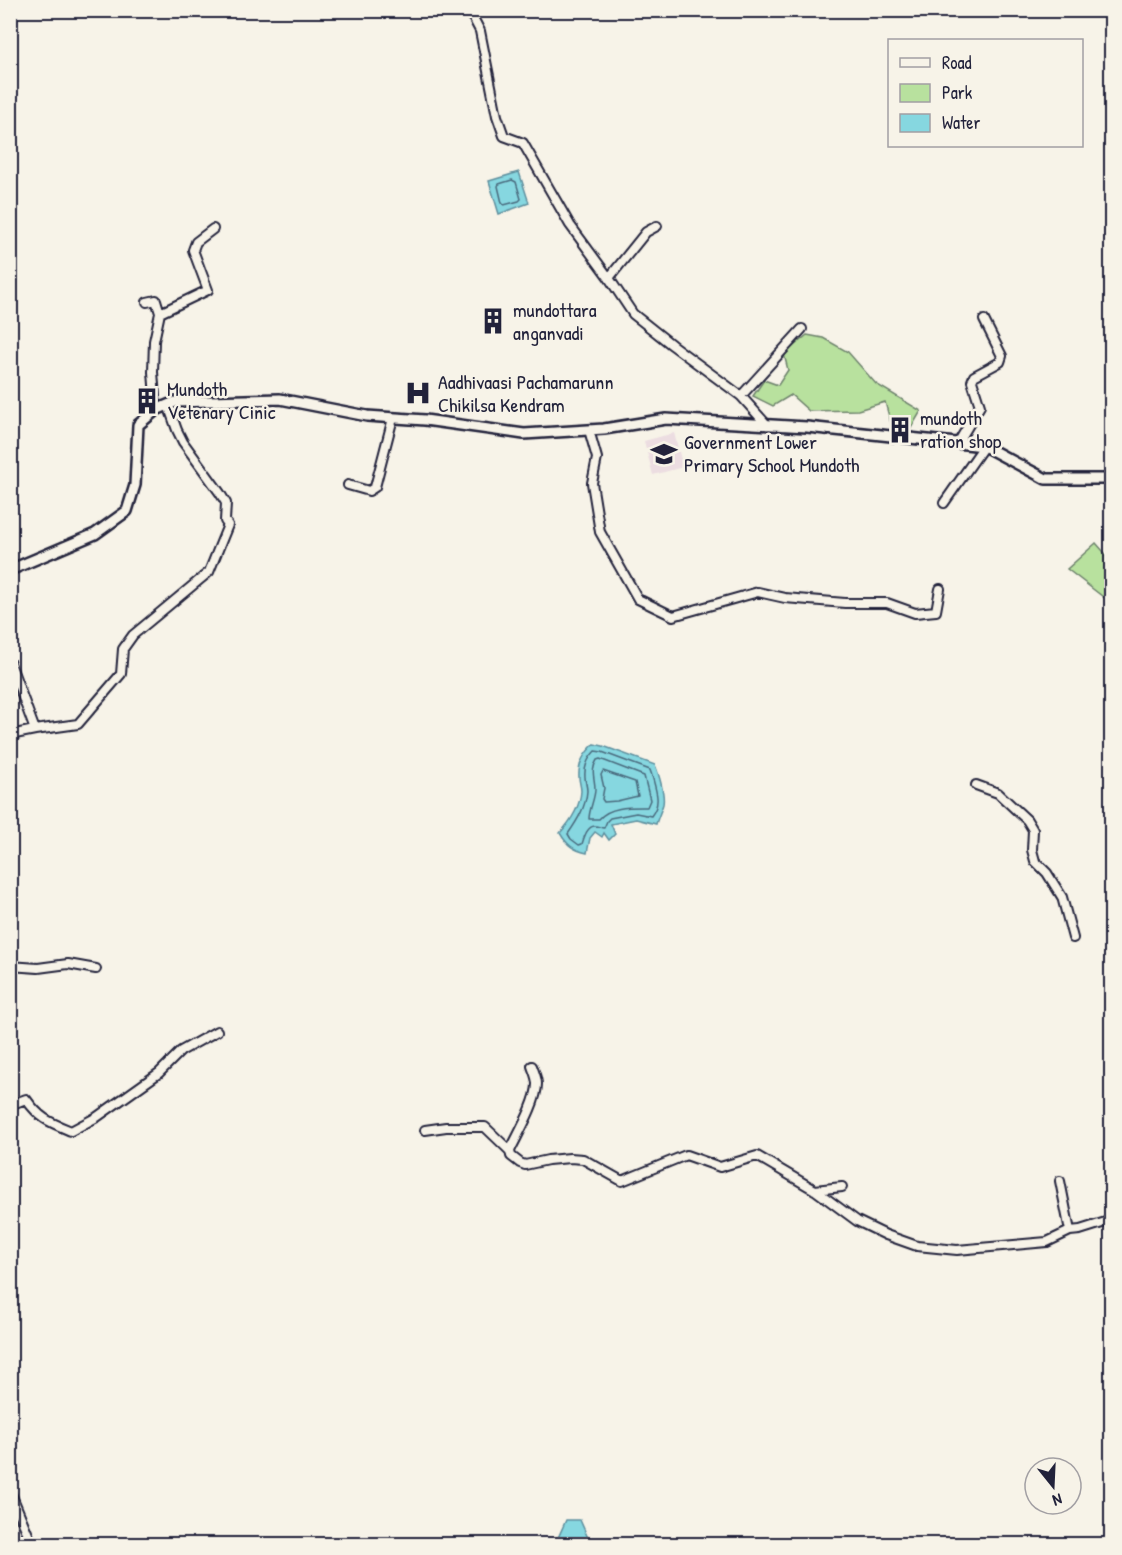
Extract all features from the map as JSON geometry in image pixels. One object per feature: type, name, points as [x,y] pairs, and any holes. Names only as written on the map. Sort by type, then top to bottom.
[{"type":"main road","points":[[10,570],[95,534],[127,512],[135,486],[138,425],[156,410],[176,402],[280,399],[367,416],[425,420],[525,434],[604,429],[666,419],[807,428],[984,446],[1046,479],[1112,478]]},
{"type":"street","points":[[469,10],[480,31],[497,116],[504,136],[524,143],[570,225],[633,314],[741,396],[767,425]]},
{"type":"street","points":[[609,278],[646,232],[657,226]]},
{"type":"street","points":[[160,313],[208,290],[193,250],[196,242],[213,229]]},
{"type":"street","points":[[147,302],[156,300],[160,313],[154,341],[153,372],[156,410]]},
{"type":"street","points":[[958,443],[980,406],[972,381],[974,376],[1000,362],[1002,356],[984,320]]},
{"type":"street","points":[[741,396],[802,329]]},
{"type":"street","points":[[10,735],[78,724],[121,674],[123,649],[133,634],[209,572],[228,525],[225,521],[226,503],[183,442],[168,405]]},
{"type":"street","points":[[348,485],[369,491],[375,487],[393,418]]},
{"type":"street","points":[[589,430],[597,458],[592,483],[600,532],[638,599],[673,616],[758,592],[844,603],[887,603],[915,614],[936,611],[940,589]]},
{"type":"street","points":[[944,503],[984,446]]},
{"type":"street","points":[[10,663],[34,730]]},
{"type":"street","points":[[976,785],[998,793],[1027,820],[1033,830],[1032,850],[1035,861],[1047,873],[1062,897],[1073,938]]},
{"type":"street","points":[[10,966],[38,968],[68,964],[96,969]]},
{"type":"street","points":[[10,1105],[26,1099],[34,1110],[48,1122],[71,1131],[97,1117],[159,1073],[181,1051],[217,1031]]},
{"type":"street","points":[[510,1151],[537,1090],[538,1082],[532,1066]]},
{"type":"street","points":[[425,1130],[446,1127],[486,1127],[510,1151],[511,1156],[525,1165],[548,1160],[583,1159],[622,1181],[686,1155],[720,1167],[756,1156],[815,1190],[857,1221],[916,1246],[957,1250],[1047,1242],[1070,1231],[1112,1220]]},
{"type":"street","points":[[1060,1181],[1070,1231]]},
{"type":"street","points":[[815,1190],[842,1187]]},
{"type":"street","points":[[10,1491],[32,1545]]},
{"type":"shaded area","name":"Government Lower Primary School Mundoth","points":[[674,433],[683,467],[653,475],[644,441]]},
{"type":"green space","points":[[807,335],[823,338],[848,352],[876,384],[921,411],[904,440],[892,427],[885,402],[858,410],[809,411],[791,395],[773,406],[753,396],[764,380],[778,385],[788,370],[784,354]]},
{"type":"green space","points":[[1096,543],[1111,560],[1111,603],[1067,569]]},
{"type":"water","points":[[519,172],[529,203],[499,214],[489,181]]},
{"type":"water","points":[[594,744],[655,765],[663,800],[656,824],[636,819],[611,824],[615,834],[609,840],[604,833],[602,837],[595,832],[590,838],[587,853],[571,846],[560,833],[577,809],[581,791],[579,779],[581,763]]},
{"type":"water","points":[[566,1520],[580,1520],[588,1538],[574,1540],[558,1538]]},
{"type":"place","name":"mundottara anganvadi","points":[[493,321]]},
{"type":"place","name":"Aadhivaasi Pachamarunn Chikilsa Kendram","points":[[418,393]]},
{"type":"place","name":"Mundoth Vetenary Cinic","points":[[147,401]]},
{"type":"place","name":"mundoth ration shop","points":[[900,430]]},
{"type":"place","name":"Government Lower Primary School Mundoth","points":[[664,454]]}]
